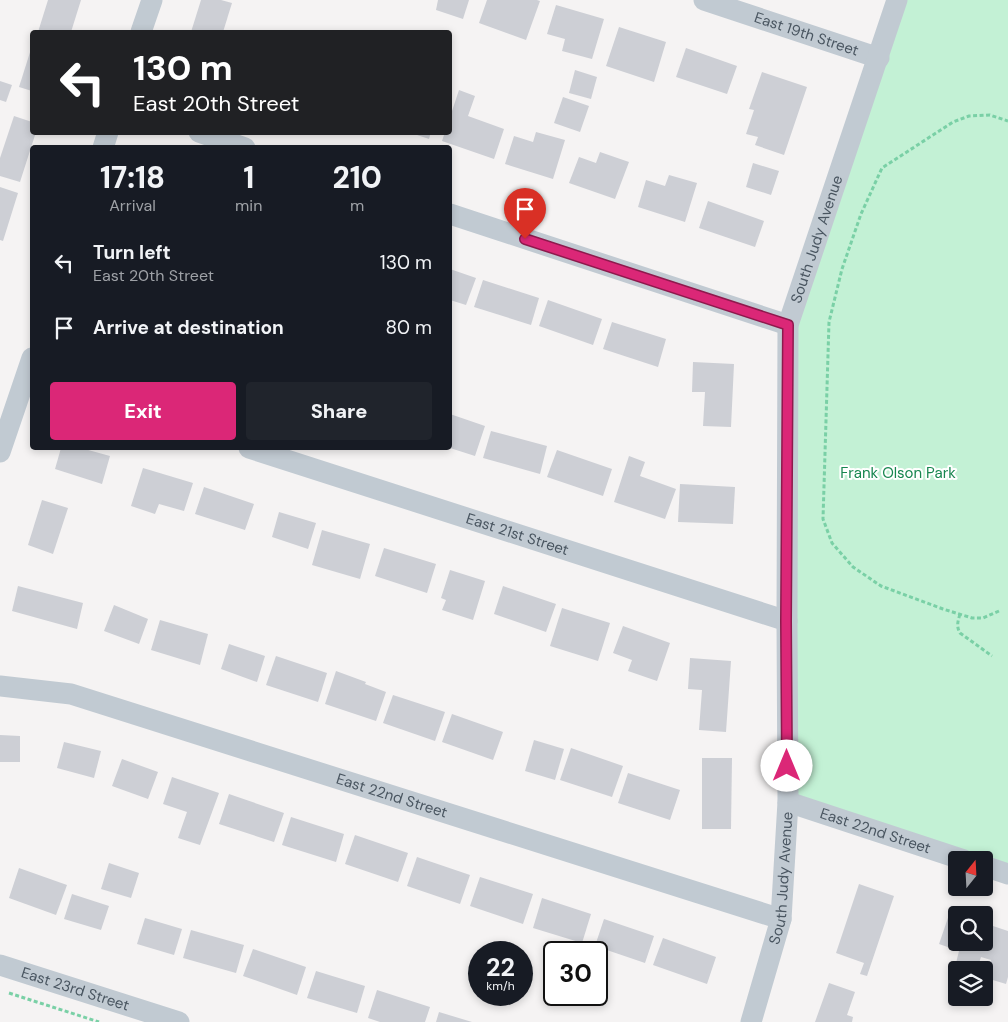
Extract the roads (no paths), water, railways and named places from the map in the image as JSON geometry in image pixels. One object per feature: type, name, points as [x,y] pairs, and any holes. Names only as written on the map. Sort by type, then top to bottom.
[{"type":"street","points":[[142,30],[152,0]]},
{"type":"street","name":"East 19th Street","points":[[704,0],[878,58]]},
{"type":"street","name":"South Judy Avenue","points":[[751,1022],[781,919],[788,802],[786,621],[788,325],[897,0]]},
{"type":"street","points":[[208,135],[236,145]]},
{"type":"street","points":[[452,215],[788,325]]},
{"type":"street","points":[[0,452],[30,374]]},
{"type":"street","name":"East 21st Street","points":[[255,450],[786,621]]},
{"type":"street","name":"East 22nd Street","points":[[0,686],[72,694],[781,919]]},
{"type":"street","name":"East 22nd Street","points":[[788,802],[948,855]]},
{"type":"street","points":[[993,869],[1008,874]]},
{"type":"street","name":"East 23rd Street","points":[[0,965],[179,1022]]},
{"type":"park label","name":"Frank Olson Park","points":[[898,473]]}]
